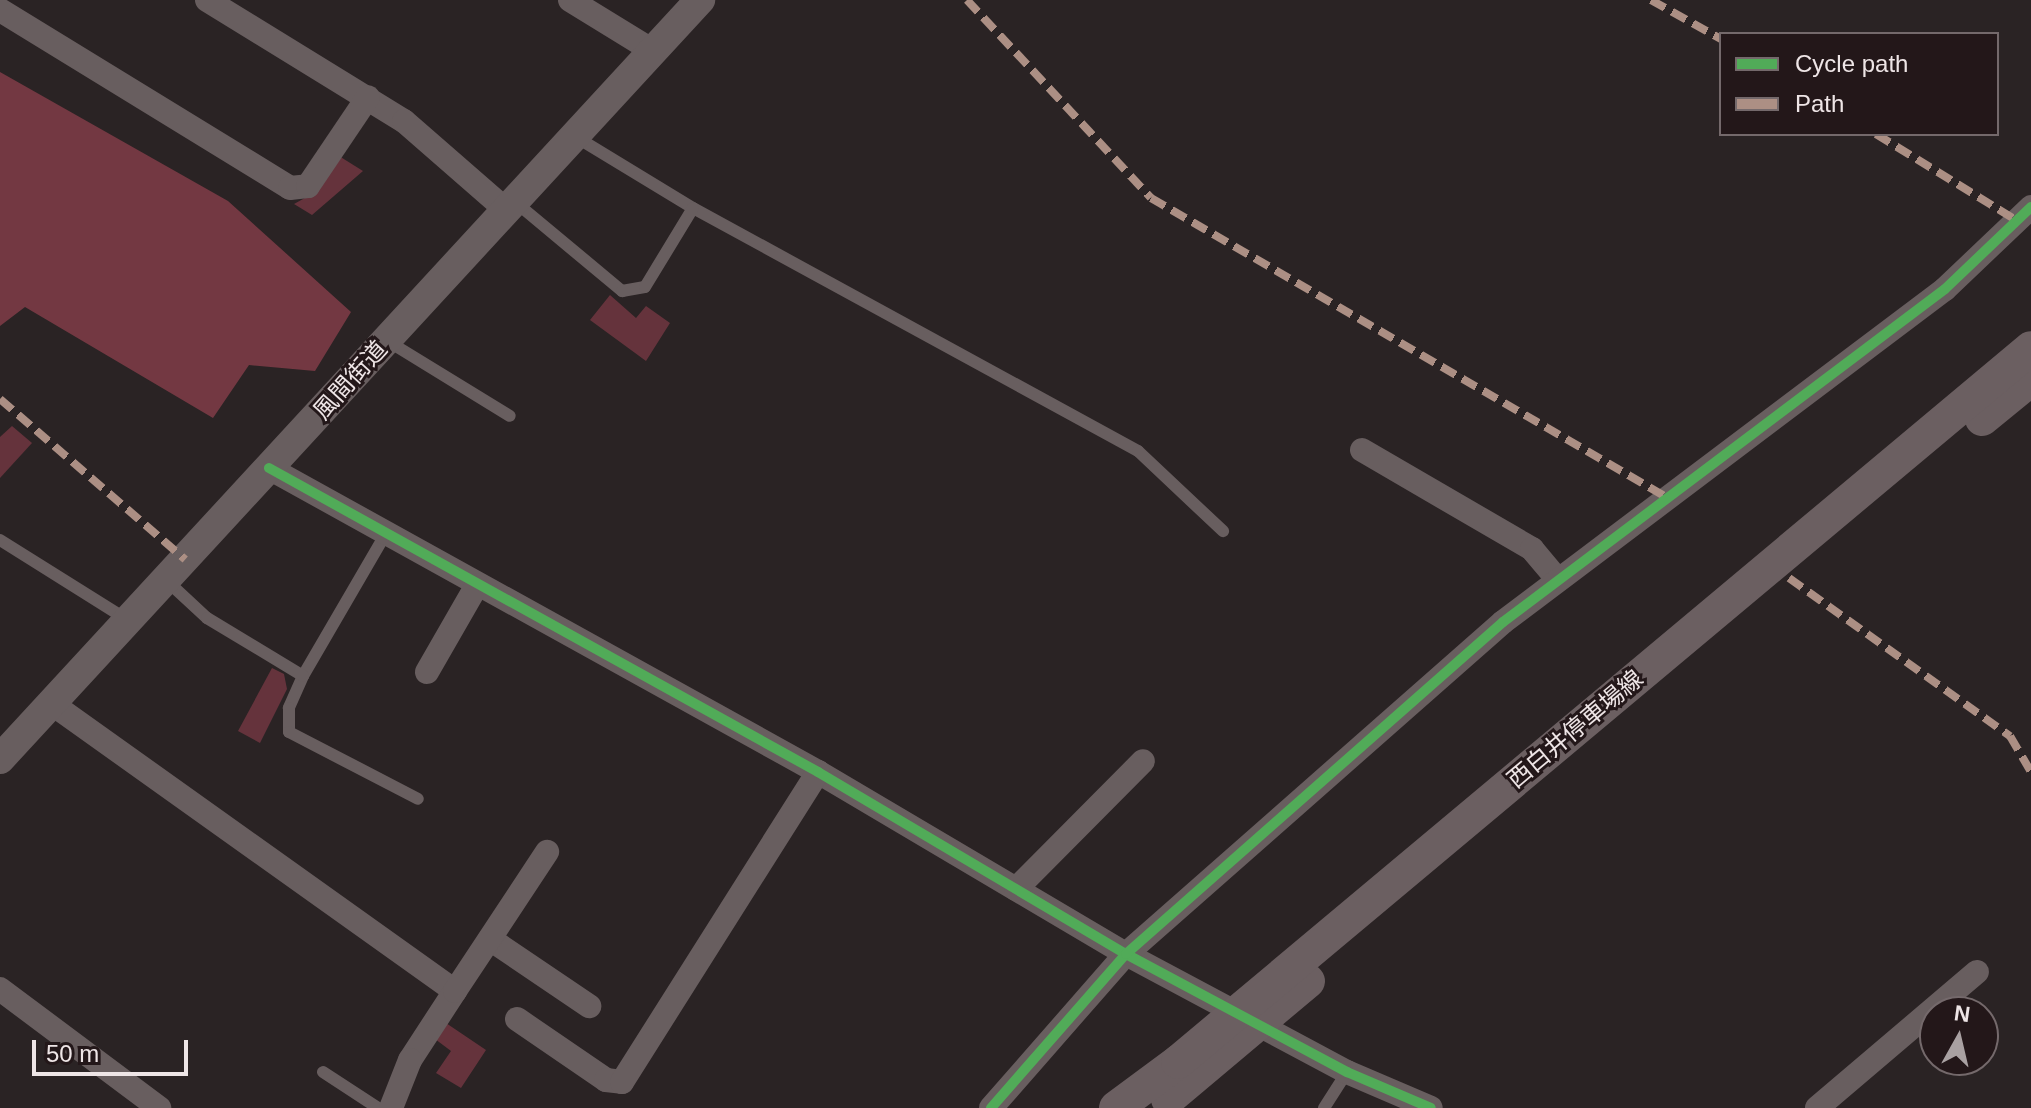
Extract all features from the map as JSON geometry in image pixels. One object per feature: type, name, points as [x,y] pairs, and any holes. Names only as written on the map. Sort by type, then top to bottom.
[{"type":"main road","name":"西白井停車場線","points":[[1156,1108],[1249,1017],[2031,348]]},
{"type":"main road","name":"西白井停車場線","points":[[1116,1108],[1249,1017],[2031,379]]},
{"type":"street","points":[[207,0],[404,121],[510,206]]},
{"type":"street","points":[[570,0],[653,51]]},
{"type":"street","name":"風間街道","points":[[0,759],[700,0]]},
{"type":"street","points":[[0,10],[290,188],[308,186],[368,97]]},
{"type":"street","points":[[991,1108],[1126,954],[1503,622],[1945,289],[2026,219]]},
{"type":"street","points":[[1362,450],[1532,549],[1558,580]]},
{"type":"street","points":[[269,468],[385,535],[818,772],[1126,954],[1347,1072],[1431,1108]]},
{"type":"street","points":[[427,672],[477,585]]},
{"type":"street","points":[[51,703],[455,991]]},
{"type":"street","points":[[1016,889],[1143,761]]},
{"type":"street","points":[[517,1019],[606,1080],[622,1082],[818,772]]},
{"type":"street","points":[[394,1106],[410,1060],[547,852]]},
{"type":"street","points":[[490,939],[589,1006]]},
{"type":"street","points":[[1817,1108],[1977,972]]},
{"type":"street","points":[[0,989],[159,1108]]},
{"type":"lane","points":[[574,136],[693,208],[1138,451],[1223,531]]},
{"type":"lane","points":[[510,206],[622,291],[645,287],[693,208]]},
{"type":"lane","points":[[386,340],[510,416]]},
{"type":"lane","points":[[385,535],[303,676],[289,708],[289,732],[418,799]]},
{"type":"lane","points":[[0,540],[127,620]]},
{"type":"lane","points":[[166,580],[207,618],[303,676]]},
{"type":"lane","points":[[323,1072],[394,1106]]},
{"type":"lane","points":[[1324,1108],[1347,1072]]},
{"type":"shaded area","points":[[0,72],[228,201],[351,312],[315,371],[249,365],[213,418],[25,307],[0,326]]},
{"type":"shaded area","points":[[339,156],[363,171],[312,215],[294,204],[312,194]]},
{"type":"shaded area","points":[[610,295],[636,318],[646,306],[670,323],[646,361],[590,320]]},
{"type":"shaded area","points":[[12,426],[32,443],[0,478],[0,437]]},
{"type":"shaded area","points":[[272,668],[284,674],[287,689],[260,743],[238,731]]},
{"type":"shaded area","points":[[443,1021],[486,1050],[461,1088],[436,1073],[451,1051],[431,1036]]},
{"type":"marked path","points":[[967,0],[1151,198],[1668,498]]},
{"type":"marked path","points":[[1651,0],[1719,38]]},
{"type":"marked path","points":[[1879,136],[2016,220]]},
{"type":"marked path","points":[[0,399],[185,559]]},
{"type":"marked path","points":[[1789,578],[2010,736],[2031,772]]},
{"type":"cycle path","points":[[991,1108],[1126,954],[1503,622],[1945,289],[2031,207]]},
{"type":"cycle path","points":[[269,468],[818,772],[1126,954],[1347,1072],[1431,1108]]}]
